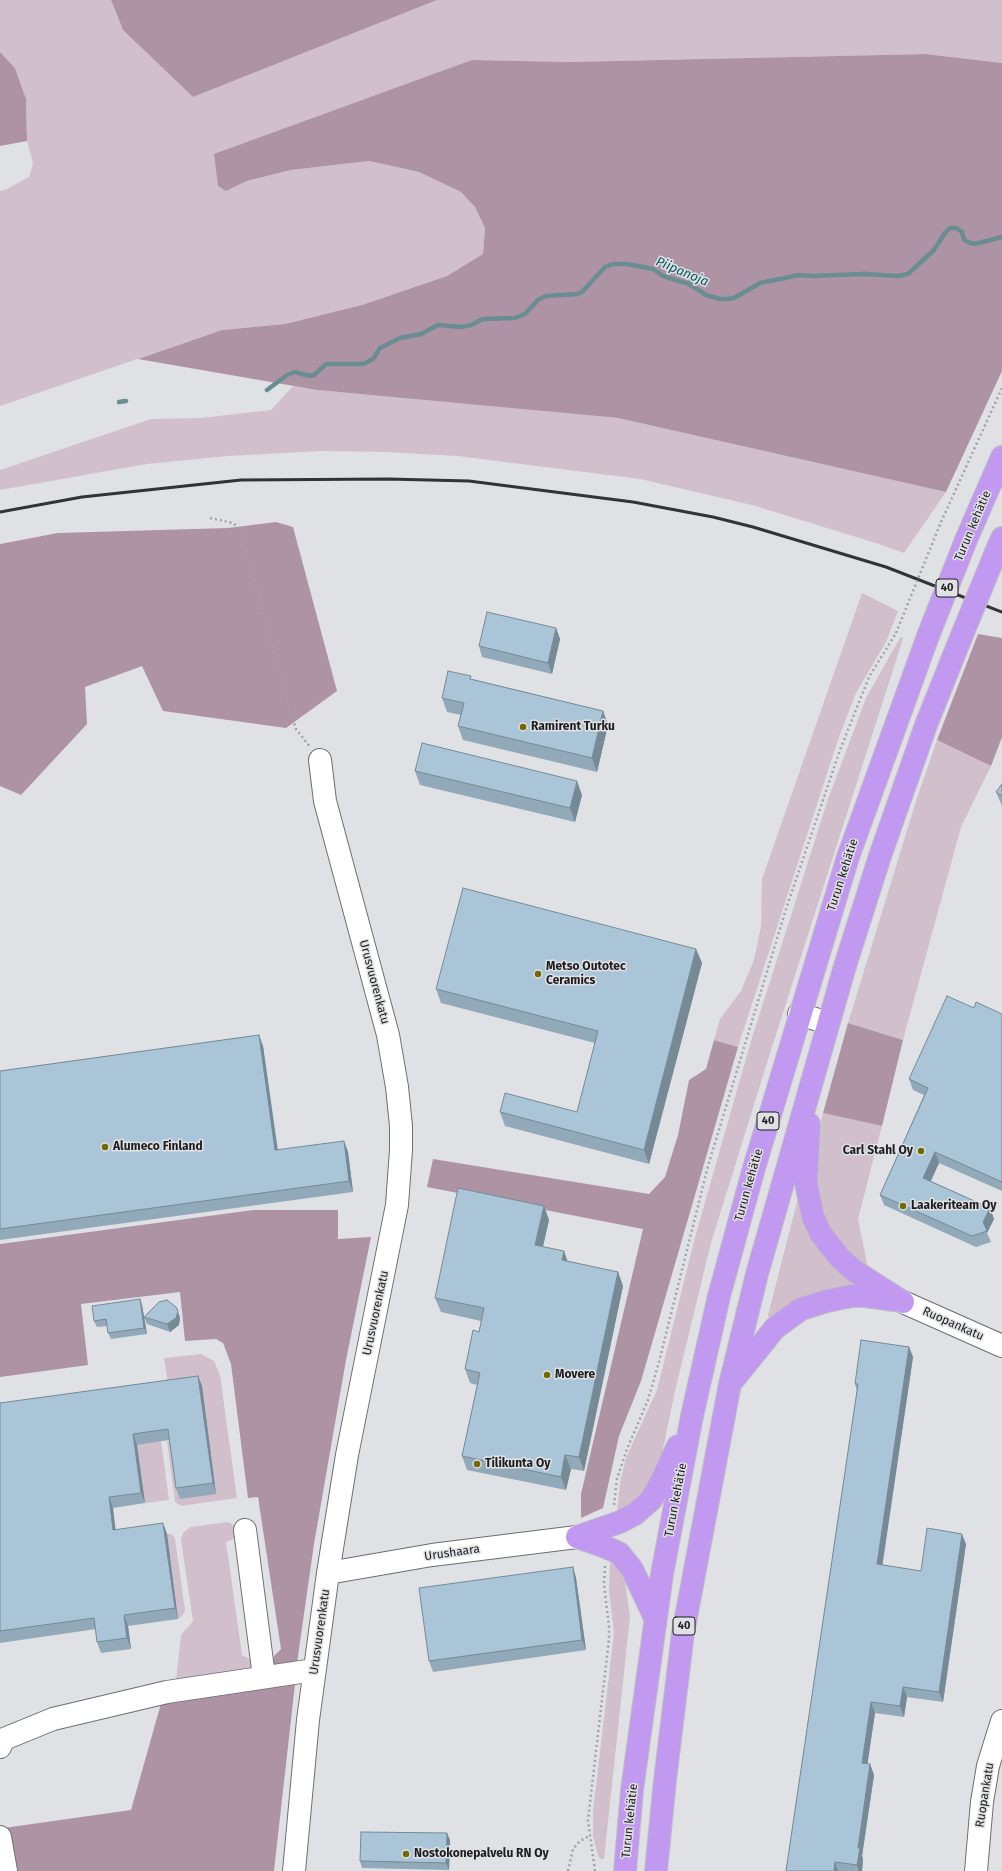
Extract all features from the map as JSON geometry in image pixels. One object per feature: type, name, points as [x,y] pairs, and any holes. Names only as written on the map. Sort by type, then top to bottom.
[{"type":"highway","name":"Turun kehätie","points":[[625,1871],[632,1790],[655,1618],[692,1416],[719,1296],[754,1168],[799,1014],[848,857],[928,636],[966,540],[1002,458]]},
{"type":"highway","name":"40","points":[[656,1871],[665,1780],[683,1633],[730,1384],[757,1274],[828,1023],[883,849],[926,725],[999,545]]},
{"type":"highway","points":[[813,1076],[806,1176],[808,1200],[813,1218],[821,1234],[840,1258],[853,1270],[903,1302]]},
{"type":"highway","points":[[730,1384],[775,1328],[801,1309],[827,1301],[852,1296],[865,1296],[903,1302]]},
{"type":"highway","points":[[577,1537],[620,1522],[636,1514],[651,1500],[692,1416]]},
{"type":"highway","points":[[577,1537],[603,1546],[619,1554],[632,1569],[655,1618]]},
{"type":"street","name":"Urusvuorenkatu","points":[[294,1871],[314,1670],[328,1573],[347,1456],[397,1205],[400,1174],[401,1126],[388,1035],[325,801],[320,760]]},
{"type":"street","points":[[799,1014],[828,1023]]},
{"type":"street","name":"Ruopankatu","points":[[903,1302],[1002,1346]]},
{"type":"street","points":[[245,1530],[264,1677]]},
{"type":"street","name":"Urushaara","points":[[328,1573],[432,1555],[577,1537]]},
{"type":"street","points":[[0,1747],[4,1739],[53,1719],[168,1692],[314,1670]]},
{"type":"street","name":"Ruopankatu","points":[[976,1871],[982,1802],[988,1766],[1002,1721]]},
{"type":"street","points":[[0,1837],[6,1871]]},
{"type":"path","points":[[613,1512],[617,1479],[626,1449],[648,1400],[708,1166],[786,909],[840,750],[869,677],[896,633],[941,522],[1002,388]]},
{"type":"path","points":[[210,518],[233,523],[242,531],[254,581],[296,728],[320,760]]},
{"type":"path","points":[[594,1871],[589,1836],[589,1804],[609,1640],[604,1584],[605,1566]]},
{"type":"path","points":[[568,1871],[573,1849],[580,1841],[589,1836]]},
{"type":"shaded area","points":[[0,0],[111,0],[123,30],[193,97],[437,0],[1002,0],[1002,63],[926,54],[570,62],[472,60],[226,191],[247,181],[291,170],[369,161],[419,172],[461,192],[475,207],[485,228],[483,254],[447,276],[362,305],[285,324],[222,330],[0,406],[0,191],[5,190],[29,177],[33,163],[27,141],[26,99],[15,68],[0,52]]},
{"type":"shaded area","points":[[111,0],[437,0],[193,97],[123,30]]},
{"type":"shaded area","points":[[0,52],[15,68],[26,99],[27,141],[0,146]]},
{"type":"shaded area","points":[[926,54],[1002,63],[1002,371],[946,492],[618,418],[317,390],[138,359],[222,330],[285,324],[362,305],[447,276],[483,254],[485,228],[475,207],[461,192],[419,172],[369,161],[291,170],[247,181],[226,191],[218,186],[214,154],[472,60],[570,62]]},
{"type":"shaded area","points":[[293,386],[317,390],[618,418],[946,492],[904,553],[752,505],[640,479],[457,456],[386,452],[320,451],[228,456],[147,464],[0,490],[0,470],[151,419],[201,418],[271,410]]},
{"type":"shaded area","points":[[276,522],[293,527],[337,691],[286,728],[163,711],[142,666],[85,687],[87,724],[21,795],[0,786],[0,544],[58,533],[228,528]]},
{"type":"shaded area","points":[[862,593],[898,611],[886,642],[856,693],[839,737],[738,1047],[714,1040],[720,1019],[741,991],[754,960],[761,926],[762,879]]},
{"type":"shaded area","points":[[978,634],[1002,638],[1002,737],[991,766],[937,740]]},
{"type":"shaded area","points":[[901,636],[903,639],[772,1047],[711,1243],[675,1391],[658,1473],[642,1494],[626,1509],[617,1512],[620,1483],[626,1458],[657,1390],[694,1241],[751,1041],[828,799],[866,698]]},
{"type":"shaded area","points":[[937,740],[991,766],[961,827],[903,1040],[848,1023],[916,801]]},
{"type":"shaded area","points":[[848,1023],[903,1040],[882,1126],[823,1113]]},
{"type":"shaded area","points":[[714,1040],[738,1047],[641,1381],[619,1436],[603,1508],[581,1518],[581,1494],[643,1229],[427,1187],[433,1159],[649,1194],[665,1177],[678,1135],[689,1080],[706,1069]]},
{"type":"shaded area","points":[[823,1113],[882,1126],[858,1219],[868,1268],[852,1258],[831,1232],[816,1195],[817,1138]]},
{"type":"shaded area","points":[[798,1198],[808,1225],[861,1287],[770,1320],[768,1315]]},
{"type":"shaded area","points":[[253,1210],[338,1210],[338,1239],[371,1237],[346,1360],[314,1544],[297,1663],[273,1666],[274,1656],[281,1649],[258,1497],[248,1498],[231,1364],[223,1343],[216,1339],[185,1341],[180,1292],[81,1304],[88,1365],[0,1377],[0,1244]]},
{"type":"shaded area","points":[[201,1354],[214,1361],[220,1375],[237,1498],[181,1506],[175,1502],[167,1441],[171,1440],[180,1498],[216,1493],[169,1391],[164,1358]]},
{"type":"shaded area","points":[[161,1441],[169,1500],[145,1503],[137,1445]]},
{"type":"shaded area","points":[[228,1522],[235,1526],[239,1537],[226,1542],[242,1655],[252,1660],[253,1669],[176,1681],[181,1635],[193,1621],[181,1540],[183,1533],[190,1527]]},
{"type":"shaded area","points":[[167,1534],[172,1534],[175,1539],[185,1610],[182,1616],[178,1619]]},
{"type":"shaded area","points":[[610,1562],[621,1573],[625,1581],[630,1617],[604,1859],[601,1859],[598,1856],[593,1836],[593,1811],[614,1633],[609,1590]]},
{"type":"shaded area","points":[[295,1684],[274,1871],[11,1871],[4,1828],[131,1810],[162,1700]]},
{"type":"building","points":[[487,612],[556,628],[548,663],[479,646]]},
{"type":"building","points":[[448,671],[471,676],[470,679],[603,711],[592,758],[458,726],[464,703],[442,698]]},
{"type":"building","points":[[422,743],[577,781],[570,808],[415,771]]},
{"type":"building","points":[[1002,784],[1002,796],[996,792]]},
{"type":"building","points":[[463,888],[696,949],[644,1150],[500,1112],[505,1093],[577,1112],[598,1031],[436,989]]},
{"type":"building","points":[[947,996],[974,1008],[976,1002],[1002,1014],[1002,1182],[935,1152],[923,1178],[990,1208],[983,1222],[987,1231],[972,1236],[880,1195],[928,1088],[909,1079]]},
{"type":"building","points":[[259,1035],[275,1150],[344,1141],[349,1181],[0,1229],[0,1071]]},
{"type":"building","points":[[458,1188],[544,1206],[535,1245],[564,1251],[562,1260],[618,1272],[579,1457],[565,1455],[561,1477],[462,1456],[480,1373],[465,1369],[473,1330],[479,1332],[484,1308],[435,1298]]},
{"type":"building","points":[[140,1299],[144,1328],[108,1333],[106,1319],[94,1321],[92,1306]]},
{"type":"building","points":[[167,1300],[176,1307],[178,1311],[176,1318],[167,1324],[144,1317],[159,1302]]},
{"type":"building","points":[[861,1340],[909,1347],[877,1564],[921,1571],[927,1528],[962,1534],[939,1692],[903,1687],[900,1706],[871,1702],[862,1763],[870,1764],[857,1865],[835,1862],[834,1871],[786,1871],[858,1384],[855,1384]]},
{"type":"building","points":[[198,1376],[213,1483],[176,1488],[168,1429],[133,1434],[141,1493],[109,1497],[113,1530],[163,1523],[175,1608],[124,1615],[127,1638],[97,1642],[94,1618],[0,1631],[0,1403]]},
{"type":"building","points":[[573,1567],[582,1640],[429,1661],[419,1588]]},
{"type":"building","points":[[361,1832],[447,1833],[446,1863],[360,1861]]},
{"type":"waterway","name":"Piipanoja","points":[[267,390],[287,375],[295,372],[309,376],[314,375],[326,364],[363,364],[373,359],[380,348],[400,338],[421,334],[438,325],[461,327],[471,325],[483,319],[515,318],[525,314],[538,300],[546,296],[577,294],[582,292],[605,267],[613,264],[627,264],[653,269],[663,276],[689,284],[706,295],[720,299],[727,299],[734,298],[760,283],[799,275],[864,274],[898,276],[908,274],[934,250],[950,228],[956,228],[962,232],[964,240],[975,244],[1002,237]]},
{"type":"waterway","name":"Piipanoja","points":[[119,402],[126,401]]},
{"type":"railway","points":[[0,512],[82,497],[241,480],[388,479],[469,481],[633,502],[713,517],[753,527],[886,567],[1002,612]]},
{"type":"place","name":"Ramirent Turku","points":[[523,727]]},
{"type":"place","name":"Metso Outotec Ceramics","points":[[538,974]]},
{"type":"place","name":"Alumeco Finland","points":[[105,1147]]},
{"type":"place","name":"Carl Stahl Oy","points":[[921,1151]]},
{"type":"place","name":"Laakeriteam Oy","points":[[903,1206]]},
{"type":"place","name":"Movere","points":[[547,1375]]},
{"type":"place","name":"Tilikunta Oy","points":[[477,1464]]},
{"type":"place","name":"Nostokonepalvelu RN Oy","points":[[406,1854]]}]
